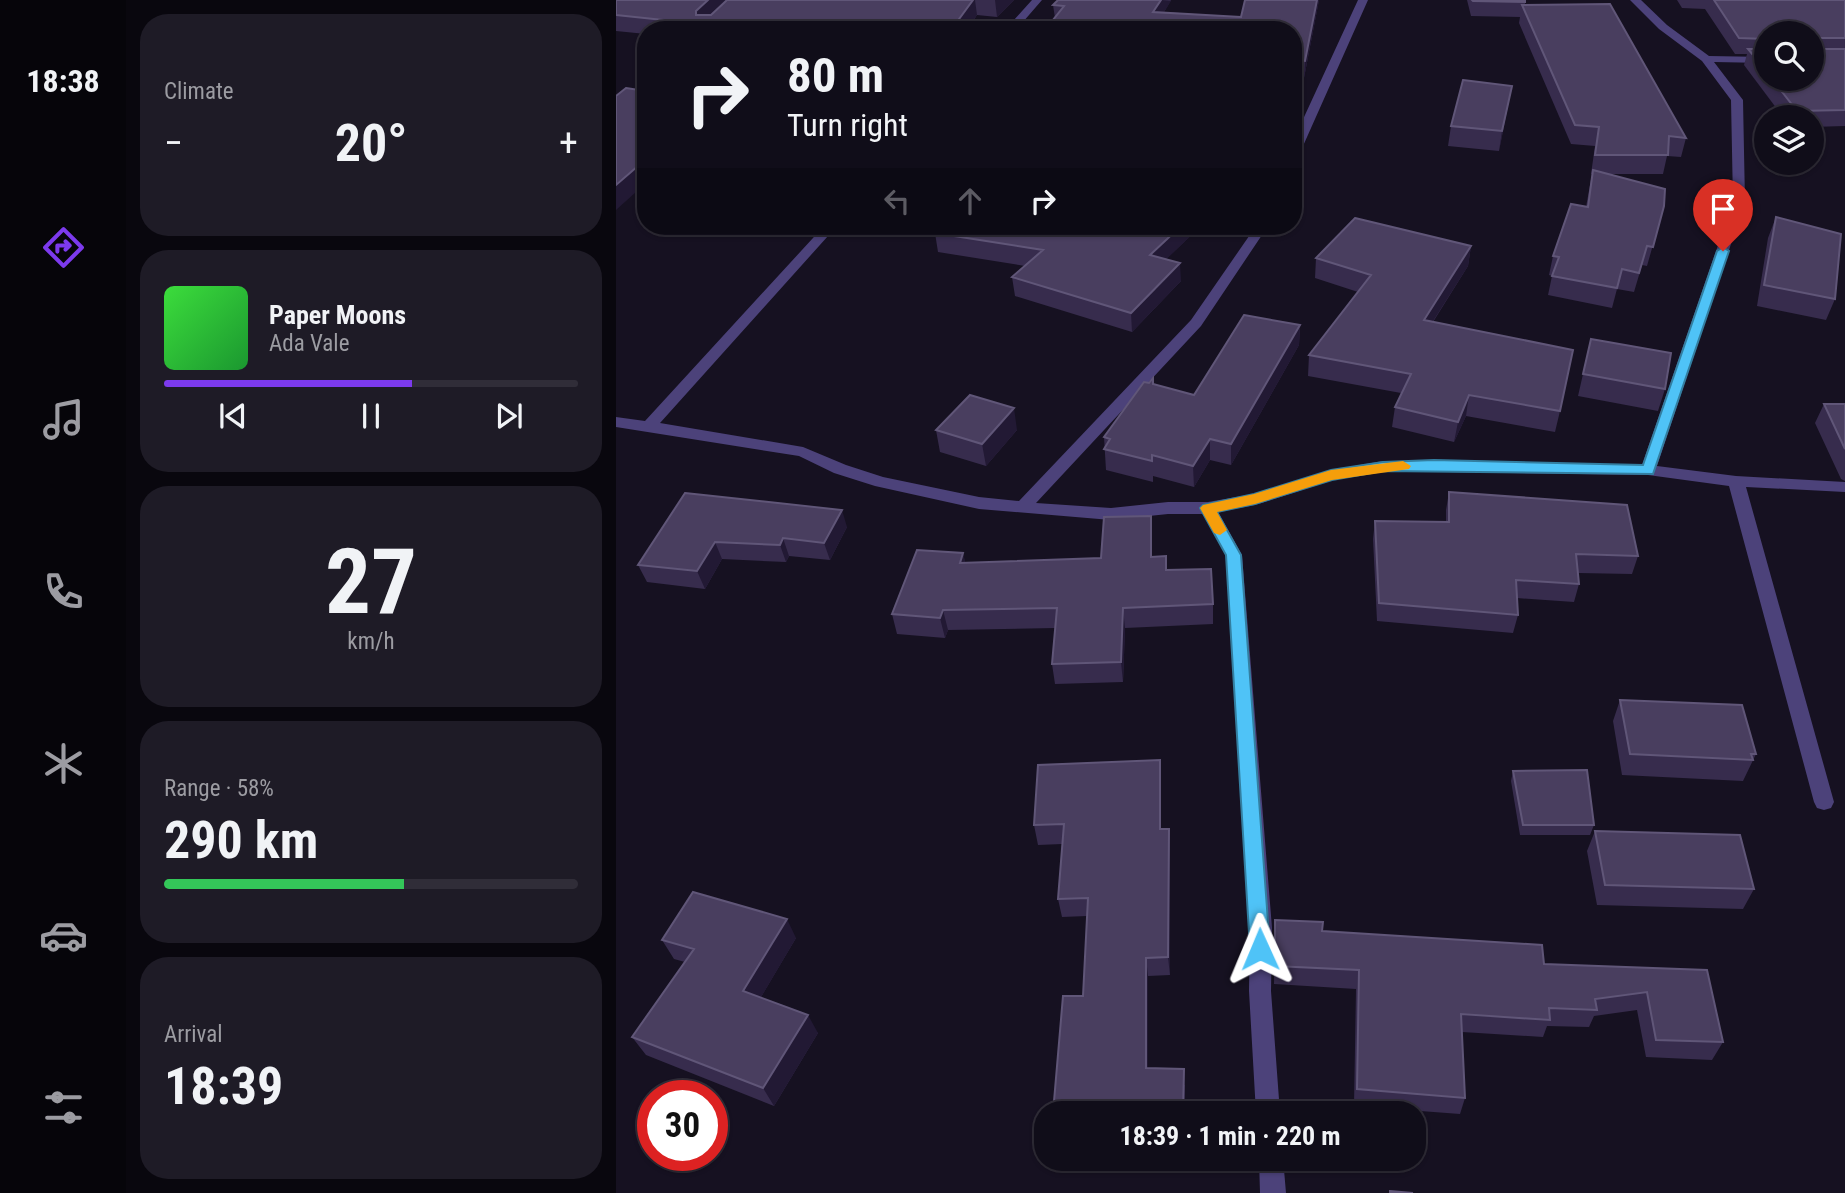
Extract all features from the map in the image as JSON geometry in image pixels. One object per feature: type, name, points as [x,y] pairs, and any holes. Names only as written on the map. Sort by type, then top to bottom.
[{"type":"street","points":[[1018,21],[1037,0]]},
{"type":"street","points":[[1302,135],[1363,0]]},
{"type":"street","points":[[1635,0],[1663,27],[1706,59],[1737,100],[1739,202],[1648,470]]},
{"type":"street","points":[[1706,59],[1754,60]]},
{"type":"street","points":[[616,113],[637,94]]},
{"type":"street","points":[[647,428],[823,235]]},
{"type":"street","points":[[1022,508],[1196,323],[1256,235]]},
{"type":"street","points":[[616,422],[803,452],[840,469],[881,482],[979,503],[1111,514],[1168,508],[1208,508],[1255,499],[1331,475],[1383,466],[1461,465],[1648,470],[1736,481],[1845,487]]},
{"type":"street","points":[[1736,481],[1824,802]]},
{"type":"street","points":[[1208,508],[1234,555],[1261,928],[1260,991],[1267,1101]]},
{"type":"street","points":[[1272,1171],[1273,1193]]},
{"type":"building","points":[[616,0],[708,0],[696,11],[696,15],[711,15],[727,0],[973,0],[958,21],[673,21],[616,15]]},
{"type":"building","points":[[1058,0],[1161,0],[1153,12],[1241,17],[1245,0],[1317,0],[1305,61],[1302,61],[1302,21],[1052,21],[1064,6],[1053,5]]},
{"type":"building","points":[[1525,0],[1525,2],[1473,1]]},
{"type":"building","points":[[1714,0],[1845,0],[1845,38],[1824,38],[1824,21],[1754,21],[1754,39],[1739,38]]},
{"type":"building","points":[[1610,4],[1686,138],[1669,136],[1668,155],[1595,155],[1599,127],[1575,125],[1522,5]]},
{"type":"building","points":[[1824,49],[1845,49],[1845,110],[1824,110],[1824,105],[1792,105],[1781,91],[1824,91]]},
{"type":"building","points":[[1463,80],[1512,86],[1502,131],[1451,126]]},
{"type":"building","points":[[626,88],[637,90],[637,167],[616,185],[616,96]]},
{"type":"building","points":[[1593,170],[1665,189],[1664,206],[1653,247],[1647,246],[1639,273],[1622,269],[1617,288],[1552,276],[1559,257],[1553,256],[1571,204],[1588,207]]},
{"type":"building","points":[[1776,217],[1841,234],[1835,299],[1764,285]]},
{"type":"building","points":[[1355,218],[1471,246],[1424,320],[1573,350],[1560,411],[1469,395],[1458,422],[1395,407],[1411,374],[1309,355],[1371,275],[1316,258]]},
{"type":"building","points":[[948,235],[1171,235],[1150,255],[1180,263],[1131,313],[1012,277],[1043,250]]},
{"type":"building","points":[[1244,315],[1300,325],[1231,444],[1210,439],[1193,466],[1152,455],[1152,461],[1104,449],[1110,439],[1104,437],[1144,382],[1149,383],[1153,378],[1153,384],[1194,395]]},
{"type":"building","points":[[1591,339],[1671,353],[1665,389],[1583,374]]},
{"type":"building","points":[[970,395],[1014,408],[982,444],[936,430]]},
{"type":"building","points":[[1824,404],[1845,404],[1845,449]]},
{"type":"building","points":[[1449,492],[1627,505],[1638,556],[1576,554],[1579,584],[1516,580],[1518,615],[1379,603],[1375,521],[1449,522]]},
{"type":"building","points":[[685,493],[842,510],[824,543],[783,538],[780,545],[715,542],[697,571],[638,565]]},
{"type":"building","points":[[1151,516],[1151,557],[1166,556],[1166,570],[1211,569],[1213,604],[1123,608],[1121,662],[1052,664],[1057,608],[943,610],[940,618],[892,614],[917,550],[963,553],[960,563],[1101,558],[1104,517]]},
{"type":"building","points":[[1620,700],[1742,705],[1756,754],[1751,754],[1753,760],[1630,754]]},
{"type":"building","points":[[1160,760],[1160,829],[1169,829],[1168,957],[1146,958],[1146,1068],[1184,1069],[1183,1101],[1054,1101],[1063,996],[1083,996],[1088,898],[1058,899],[1064,824],[1034,825],[1038,765]]},
{"type":"building","points":[[1587,770],[1594,825],[1523,825],[1513,771]]},
{"type":"building","points":[[1595,831],[1740,835],[1754,889],[1605,885]]},
{"type":"building","points":[[693,892],[787,919],[743,991],[808,1015],[763,1088],[632,1037],[694,949],[662,940]]},
{"type":"building","points":[[1275,920],[1323,922],[1322,931],[1542,945],[1544,964],[1707,970],[1723,1042],[1656,1040],[1647,992],[1595,999],[1597,1010],[1549,1008],[1550,1020],[1461,1014],[1465,1098],[1357,1089],[1359,970],[1275,966]]},
{"type":"slow traffic","points":[[1220,530],[1208,508],[1255,499],[1331,475],[1383,466],[1403,466]]},
{"type":"route","points":[[1260,949],[1261,928],[1234,555],[1208,508],[1255,499],[1331,475],[1383,466],[1648,470],[1723,251]]}]
